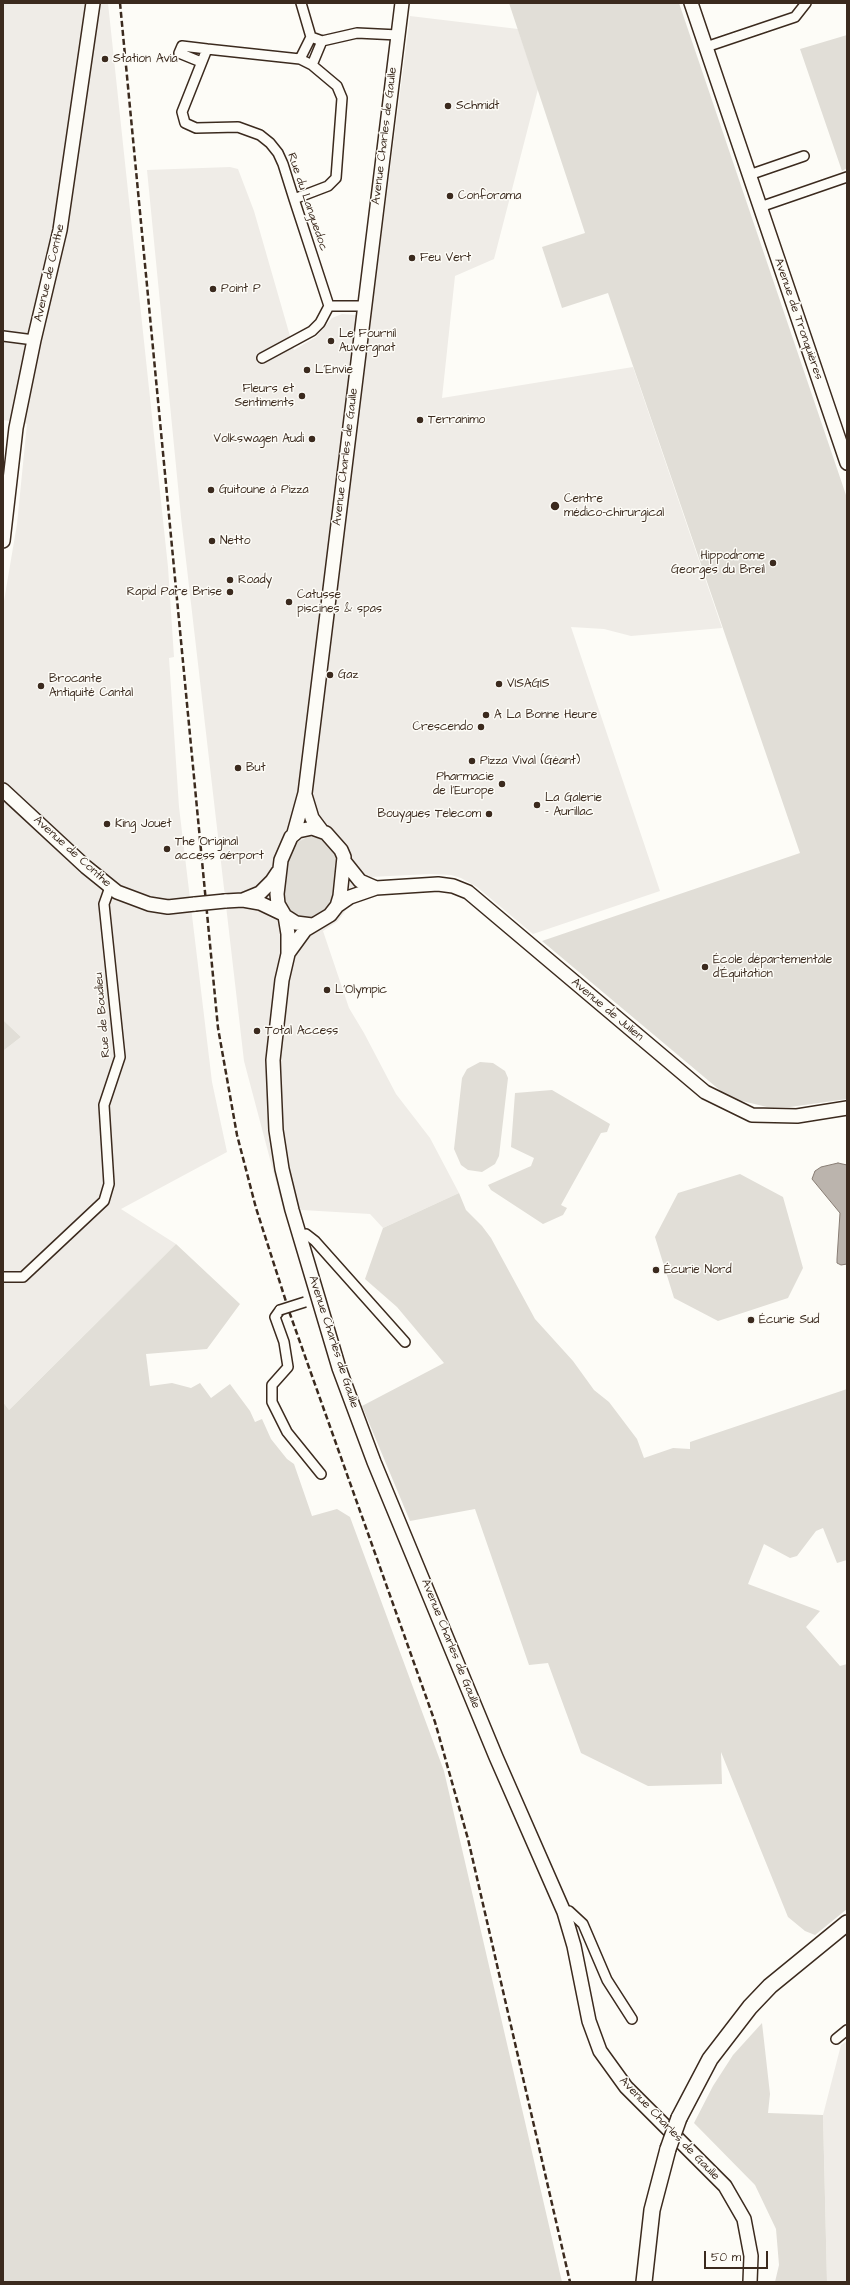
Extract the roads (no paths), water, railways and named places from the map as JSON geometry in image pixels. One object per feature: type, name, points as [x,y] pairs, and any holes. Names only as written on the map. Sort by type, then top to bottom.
[{"type":"main road","name":"Avenue de Conthe","points":[[3,542],[16,428],[34,340],[60,230],[93,3]]},
{"type":"main road","name":"Avenue Charles de Gaulle","points":[[294,833],[305,793],[402,3]]},
{"type":"main road","name":"Avenue de Tronquières","points":[[691,3],[760,208],[842,432],[847,463]]},
{"type":"main road","name":"Avenue de Conthe","points":[[3,790],[110,887],[130,898],[149,904],[168,907],[243,900],[260,903],[284,915]]},
{"type":"main road","name":"Avenue Charles de Gaulle","points":[[305,793],[312,818],[321,830]]},
{"type":"main road","points":[[303,829],[321,830],[335,841],[341,850],[344,861],[340,896],[337,906],[330,915],[312,925],[296,923],[284,915],[278,904],[277,894],[279,870],[283,852],[294,833],[303,829]]},
{"type":"main road","points":[[344,861],[360,881],[376,888]]},
{"type":"main road","name":"Avenue de Conthe","points":[[243,900],[260,893],[279,870]]},
{"type":"main road","name":"Avenue de Julien","points":[[337,906],[350,896],[376,888],[438,884],[453,886],[468,892],[704,1092],[752,1114],[797,1116],[847,1108]]},
{"type":"main road","name":"Avenue Charles de Gaulle","points":[[284,915],[288,934],[288,954],[282,980],[273,1060],[273,1096],[282,1169],[300,1236],[310,1298],[339,1368],[374,1462],[496,1757],[564,1912],[574,1946],[589,2021],[600,2051],[626,2087],[725,2186],[744,2219],[751,2256],[750,2282]]},
{"type":"main road","name":"Avenue Charles de Gaulle","points":[[288,954],[298,936],[312,925]]},
{"type":"main road","points":[[644,2282],[652,2210],[668,2149],[678,2118],[710,2059],[750,2007],[770,1986],[847,1923]]},
{"type":"street","points":[[300,59],[311,37],[301,3]]},
{"type":"street","points":[[706,47],[795,17],[806,3]]},
{"type":"street","points":[[311,37],[322,41],[357,33],[398,35]]},
{"type":"street","points":[[312,65],[322,41]]},
{"type":"street","points":[[201,62],[179,53],[182,46],[300,59],[312,65],[337,86],[340,92],[336,178],[328,186],[294,199]]},
{"type":"street","name":"Rue du Languedoc","points":[[207,49],[182,112],[185,123],[196,128],[238,127],[260,134],[278,153],[328,306]]},
{"type":"street","points":[[749,175],[804,156]]},
{"type":"street","points":[[760,208],[847,177]]},
{"type":"street","points":[[262,358],[312,331],[320,323],[328,306],[364,306]]},
{"type":"street","points":[[3,336],[34,340]]},
{"type":"street","name":"Rue de Boudieu","points":[[4,1277],[23,1277],[104,1201],[109,1184],[104,1106],[120,1057],[104,904],[110,887]]},
{"type":"street","points":[[300,1236],[306,1234],[315,1241],[405,1342]]},
{"type":"street","points":[[310,1298],[280,1310],[275,1317],[284,1342],[288,1367],[272,1385],[272,1402],[287,1432],[322,1474]]},
{"type":"street","points":[[564,1912],[569,1911],[583,1924],[607,1980],[632,2019]]},
{"type":"street","points":[[836,2039],[847,2030]]},
{"type":"railway","points":[[120,3],[218,1028],[237,1135],[256,1208],[290,1314],[435,1722],[468,1839],[570,2282]]},
{"type":"place","name":"Station Avia","points":[[105,59]]},
{"type":"place","name":"Schmidt","points":[[448,106]]},
{"type":"place","name":"Conforama","points":[[450,196]]},
{"type":"place","name":"Feu Vert","points":[[412,258]]},
{"type":"place","name":"Point P","points":[[213,289]]},
{"type":"place","name":"Le Fournil Auvergnat","points":[[331,341]]},
{"type":"place","name":"L'Envie","points":[[307,370]]},
{"type":"place","name":"Fleurs et Sentiments","points":[[302,396]]},
{"type":"place","name":"Terranimo","points":[[420,420]]},
{"type":"place","name":"Volkswagen Audi","points":[[312,439]]},
{"type":"place","name":"Guitoune à Pizza","points":[[211,490]]},
{"type":"place","name":"Centre médico-chirurgical","points":[[555,506]]},
{"type":"place","name":"Netto","points":[[212,541]]},
{"type":"place","name":"Hippodrome Georges du Breil","points":[[773,563]]},
{"type":"place","name":"Roady","points":[[230,580]]},
{"type":"place","name":"Rapid Pare Brise","points":[[230,592]]},
{"type":"place","name":"Catusse piscines & spas","points":[[289,602]]},
{"type":"place","name":"Gaz","points":[[330,675]]},
{"type":"place","name":"VISAGIS","points":[[499,684]]},
{"type":"place","name":"Brocante Antiquité Cantal","points":[[41,686]]},
{"type":"place","name":"A La Bonne Heure","points":[[486,715]]},
{"type":"place","name":"Crescendo","points":[[481,727]]},
{"type":"place","name":"Pizza Vival (Géant)","points":[[472,761]]},
{"type":"place","name":"But","points":[[238,768]]},
{"type":"place","name":"Pharmacie de l'Europe","points":[[502,784]]},
{"type":"place","name":"La Galerie - Aurillac","points":[[537,805]]},
{"type":"place","name":"Bouygues Telecom","points":[[489,814]]},
{"type":"place","name":"King Jouet","points":[[107,824]]},
{"type":"place","name":"The Original access aérport","points":[[167,849]]},
{"type":"place","name":"École départementale d'Équitation","points":[[705,967]]},
{"type":"place","name":"L'Olympic","points":[[327,990]]},
{"type":"place","name":"Total Access","points":[[257,1031]]},
{"type":"place","name":"Écurie Nord","points":[[656,1270]]},
{"type":"place","name":"Écurie Sud","points":[[751,1320]]}]
